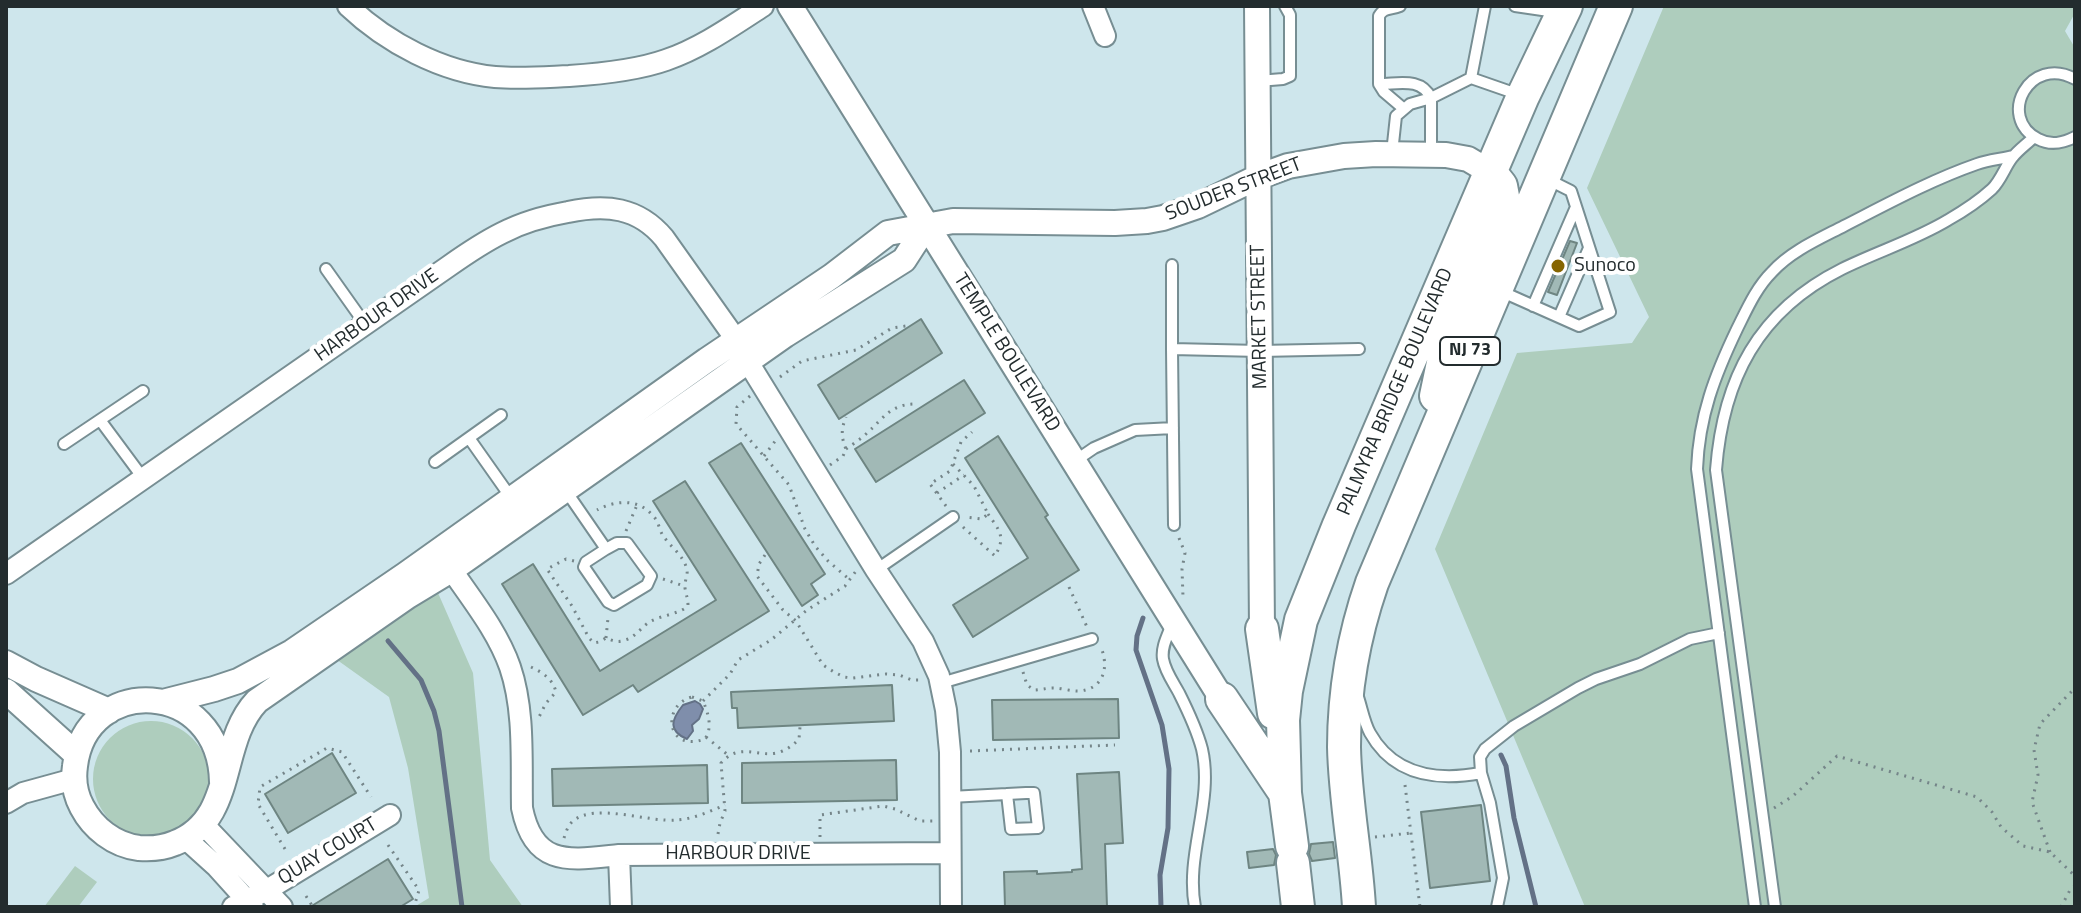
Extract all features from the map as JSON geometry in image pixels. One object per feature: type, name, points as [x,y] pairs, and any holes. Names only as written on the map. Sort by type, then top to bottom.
[{"type":"highway","name":"NJ 73","points":[[1359,907],[1344,748],[1357,631],[1368,594],[1616,6]]},
{"type":"highway","name":"PALMYRA BRIDGE BOULEVARD","points":[[1285,793],[1283,748],[1286,691],[1296,639],[1309,597],[1523,96],[1564,10]]},
{"type":"highway","points":[[1421,469],[1449,339],[1504,202],[1501,186],[1490,172]]},
{"type":"highway","points":[[1262,629],[1269,686],[1283,748]]},
{"type":"highway","points":[[1222,699],[1285,793]]},
{"type":"highway","name":"NJ 73","points":[[1285,793],[1298,907]]},
{"type":"street","points":[[348,6],[366,23],[415,53],[456,70],[523,78],[601,74],[666,60],[716,37],[763,6]]},
{"type":"street","name":"TEMPLE BOULEVARD","points":[[790,6],[1222,699]]},
{"type":"street","points":[[1093,6],[1105,36]]},
{"type":"street","name":"MARKET STREET","points":[[1257,6],[1262,629]]},
{"type":"street","name":"SOUDER STREET","points":[[926,226],[953,221],[1147,221],[1198,206],[1288,166],[1344,156],[1446,155],[1468,159],[1490,172]]},
{"type":"street","name":"HARBOUR DRIVE","points":[[6,574],[449,266],[503,232],[554,214],[592,207],[633,214],[656,228],[743,352],[923,641],[940,680],[946,710],[950,752],[951,907]]},
{"type":"street","points":[[222,782],[222,764],[212,736],[191,714],[163,702],[131,702],[109,711],[90,727],[76,754],[74,779],[79,802],[87,817],[111,838],[125,845],[154,848],[168,846],[194,831],[216,805],[243,722],[252,706],[295,661],[405,575],[444,560],[838,286],[904,260],[926,226]]},
{"type":"street","points":[[444,560],[491,629],[510,667],[517,696],[525,822],[535,843],[556,856]]},
{"type":"street","points":[[163,702],[214,689],[295,661]]},
{"type":"street","points":[[6,663],[109,711]]},
{"type":"street","points":[[6,691],[76,754]]},
{"type":"street","points":[[6,803],[23,793],[74,779]]},
{"type":"street","name":"QUAY COURT","points":[[245,905],[390,815]]},
{"type":"street","points":[[194,831],[267,890],[282,907]]},
{"type":"street","points":[[194,831],[245,905]]},
{"type":"street","name":"HARBOUR DRIVE","points":[[556,856],[579,859],[619,855],[950,853]]},
{"type":"street","points":[[619,855],[621,907]]},
{"type":"lane","points":[[1258,81],[1290,76],[1290,15],[1285,6]]},
{"type":"lane","points":[[1400,6],[1386,8],[1379,16],[1379,84],[1404,109]]},
{"type":"lane","points":[[1471,78],[1485,6]]},
{"type":"lane","points":[[1515,6],[1564,10]]},
{"type":"lane","points":[[2075,79],[2058,72],[2046,73],[2029,83],[2020,99],[2019,111],[2025,128],[2034,137],[2053,144],[2075,137]]},
{"type":"lane","points":[[1392,154],[1396,116],[1410,104],[1431,98],[1471,78],[1523,96]]},
{"type":"lane","points":[[1379,84],[1413,83],[1427,90],[1431,98],[1431,155]]},
{"type":"lane","points":[[1775,907],[1716,470],[1719,436],[1737,374],[1750,350],[1783,309],[1803,292],[1846,267],[1947,221],[1994,188],[2013,156],[2034,137]]},
{"type":"lane","points":[[1755,907],[1697,469],[1702,422],[1713,383],[1750,302],[1787,257],[1882,207],[1978,164],[2013,156]]},
{"type":"lane","points":[[1496,290],[1579,326],[1610,312],[1571,191],[1545,178]]},
{"type":"lane","points":[[1533,306],[1576,207]]},
{"type":"lane","points":[[1559,317],[1589,248]]},
{"type":"lane","points":[[1172,265],[1174,525]]},
{"type":"lane","points":[[326,269],[365,324]]},
{"type":"lane","points":[[1172,349],[1359,349]]},
{"type":"lane","points":[[64,444],[143,391]]},
{"type":"lane","points":[[435,462],[501,415]]},
{"type":"lane","points":[[100,420],[143,478]]},
{"type":"lane","points":[[1074,461],[1094,448],[1135,430],[1173,428]]},
{"type":"lane","points":[[469,438],[518,508]]},
{"type":"lane","points":[[558,480],[606,549]]},
{"type":"lane","points":[[876,570],[953,517]]},
{"type":"lane","points":[[623,542],[631,547],[651,576],[647,585],[614,605],[608,602],[584,567],[586,562],[606,549],[623,542]]},
{"type":"lane","points":[[1173,621],[1164,643],[1163,659],[1196,730],[1205,772],[1206,790],[1193,863],[1195,907]]},
{"type":"lane","points":[[1497,907],[1503,878],[1490,803],[1481,773],[1480,757],[1485,749],[1514,726],[1596,679],[1640,664],[1690,639],[1719,633]]},
{"type":"lane","points":[[940,680],[1092,639]]},
{"type":"lane","points":[[1350,676],[1371,734],[1397,762],[1428,776],[1459,777],[1481,773]]},
{"type":"lane","points":[[950,797],[1007,794]]},
{"type":"path","points":[[773,381],[802,361],[856,350],[892,328],[906,326]]},
{"type":"path","points":[[756,392],[737,407],[736,424],[789,485],[805,529],[815,546],[850,580]]},
{"type":"path","points":[[817,473],[843,456],[846,449],[892,409],[916,404]]},
{"type":"path","points":[[846,417],[841,438],[846,449]]},
{"type":"path","points":[[953,464],[974,486],[1001,532],[1000,546],[995,556],[953,517],[930,484],[950,471],[961,442],[972,432]]},
{"type":"path","points":[[937,493],[964,475]]},
{"type":"path","points":[[584,517],[611,503],[630,502],[637,505],[655,518],[687,570],[684,586],[689,596],[688,606],[683,611],[648,622],[628,639],[614,641],[606,638]]},
{"type":"path","points":[[623,542],[637,505]]},
{"type":"path","points":[[953,517],[982,519],[988,514]]},
{"type":"path","points":[[1174,525],[1185,553],[1183,598]]},
{"type":"path","points":[[765,555],[759,564],[757,576],[783,610],[796,621],[823,665],[844,677],[886,674],[912,680],[940,680]]},
{"type":"path","points":[[585,565],[566,559],[547,569],[589,638],[594,643],[606,638]]},
{"type":"path","points":[[703,701],[730,674],[738,660],[845,586],[853,573],[864,566],[869,574],[876,570]]},
{"type":"path","points":[[651,576],[684,586]]},
{"type":"path","points":[[1022,669],[1027,685],[1034,690],[1088,690],[1102,678],[1106,662],[1102,650],[1092,639],[1069,587]]},
{"type":"path","points":[[606,638],[611,604]]},
{"type":"path","points":[[2075,688],[2040,724],[2034,750],[2038,775],[2032,802],[2050,852],[2075,876]]},
{"type":"path","points":[[686,698],[703,701],[710,727],[706,737],[696,742],[686,741],[671,730],[676,708],[686,698]]},
{"type":"path","points":[[718,854],[720,823],[725,811],[721,763],[728,755],[738,751],[764,754],[783,752],[799,739],[800,727]]},
{"type":"path","points":[[706,737],[728,755]]},
{"type":"path","points":[[950,752],[1115,745]]},
{"type":"path","points":[[285,849],[258,804],[260,787],[327,748],[342,752],[371,797]]},
{"type":"path","points":[[1774,808],[1793,796],[1837,756],[1977,797],[2001,827],[2023,846],[2050,852]]},
{"type":"path","points":[[1405,785],[1420,907]]},
{"type":"path","points":[[556,856],[570,824],[590,814],[627,814],[677,821],[725,805]]},
{"type":"path","points":[[821,854],[820,815],[883,806],[920,821],[950,820]]},
{"type":"path","points":[[1373,837],[1411,833]]},
{"type":"path","points":[[388,845],[419,890],[414,907]]},
{"type":"path","points":[[2061,907],[2075,886]]},
{"type":"path","points":[[306,896],[313,907]]},
{"type":"path","points":[[6,902],[9,907]]},
{"type":"green space","points":[[1664,6],[2075,6],[2075,13],[2065,31],[2075,48],[2075,907],[1585,907],[1435,549],[1517,353],[1632,343],[1649,317],[1587,188]]},
{"type":"green space","points":[[435,586],[473,673],[490,860],[523,907],[414,907],[429,898],[408,768],[389,697],[333,657]]},
{"type":"green space","points":[[151,721],[173,726],[192,738],[204,757],[209,779],[204,801],[192,820],[173,832],[151,837],[129,832],[110,820],[98,801],[93,779],[98,757],[110,738],[129,726]]},
{"type":"green space","points":[[75,866],[97,882],[78,907],[44,907]]},
{"type":"water","points":[[695,701],[703,709],[687,739],[674,729],[674,720],[683,705]]},
{"type":"building","points":[[1570,241],[1577,243],[1557,295],[1548,292]]},
{"type":"building","points":[[921,319],[942,353],[839,419],[818,385]]},
{"type":"building","points":[[964,380],[985,413],[876,482],[855,449]]},
{"type":"building","points":[[998,436],[1079,570],[973,637],[953,605],[1028,558],[965,458]]},
{"type":"building","points":[[741,443],[825,574],[811,584],[818,595],[802,606],[709,463]]},
{"type":"building","points":[[685,481],[769,611],[638,692],[633,685],[583,715],[502,584],[533,564],[600,671],[716,600],[653,501]]},
{"type":"building","points":[[892,685],[894,721],[738,728],[737,708],[732,708],[731,692]]},
{"type":"building","points":[[1118,699],[1119,738],[993,740],[992,700]]},
{"type":"building","points":[[332,753],[356,793],[288,833],[265,794]]},
{"type":"building","points":[[896,760],[897,800],[742,803],[742,763]]},
{"type":"building","points":[[707,765],[708,803],[553,806],[552,769]]},
{"type":"building","points":[[1119,772],[1123,843],[1105,844],[1107,907],[1005,907],[1004,872],[1037,871],[1037,874],[1082,869],[1077,774]]},
{"type":"building","points":[[1481,805],[1490,881],[1430,888],[1421,812]]},
{"type":"building","points":[[1333,842],[1335,858],[1312,861],[1309,854],[1311,844]]},
{"type":"building","points":[[1273,849],[1276,855],[1274,865],[1249,868],[1247,852]]},
{"type":"building","points":[[388,859],[413,899],[400,907],[310,907]]},
{"type":"waterway","points":[[1143,618],[1136,650],[1162,725],[1169,769],[1168,828],[1160,875],[1161,907]]},
{"type":"waterway","points":[[388,641],[421,680],[434,711],[462,907]]},
{"type":"waterway","points":[[1501,755],[1506,766],[1514,818],[1536,907]]},
{"type":"place","name":"Sunoco","points":[[1558,266]]}]
